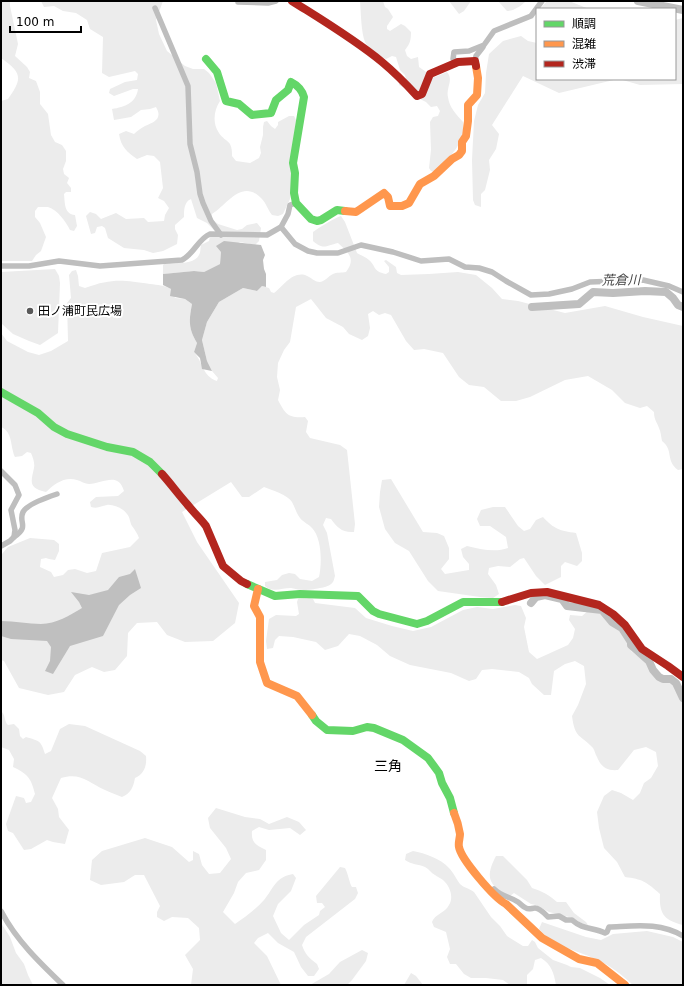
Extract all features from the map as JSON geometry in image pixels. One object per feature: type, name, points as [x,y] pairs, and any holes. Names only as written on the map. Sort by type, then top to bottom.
[{"type":"street","points":[[238,2],[268,3],[276,1]]},
{"type":"street","points":[[292,1],[327,22],[370,52],[398,75],[417,96],[422,94],[430,74],[458,62],[475,61]]},
{"type":"street","points":[[155,8],[188,86],[190,144],[197,172],[200,194],[211,221],[221,235]]},
{"type":"street","points":[[206,59],[217,72],[226,101],[240,104],[252,115],[271,113],[276,100],[288,90],[291,82],[296,84],[303,93],[304,97],[293,163],[295,173],[294,193],[296,203],[311,219],[317,221],[334,211],[356,212],[381,194],[387,194],[390,206],[393,207],[402,206],[409,203],[420,184],[438,174],[452,159],[459,155],[462,151],[462,142],[466,136],[468,105],[477,95],[478,78],[475,61],[479,51],[494,31],[531,16],[536,9]]},
{"type":"street","points":[[458,62],[453,58],[454,52],[469,51],[484,45]]},
{"type":"street","points":[[1,266],[29,266],[59,261],[100,266],[182,260],[188,257],[204,236],[210,234],[267,235],[281,227],[288,214],[290,205],[296,203]]},
{"type":"street","points":[[281,227],[295,244],[308,251],[317,253],[338,253],[361,245],[421,260],[449,259],[465,267],[479,268],[492,272],[531,294],[549,294],[572,289],[590,282],[643,280],[669,286],[683,292]]},
{"type":"street","points":[[1,392],[38,413],[54,427],[67,434],[107,448],[133,452],[150,462],[202,520],[223,566],[241,581],[258,589],[275,596],[300,594],[358,596],[373,611],[379,614],[417,624],[427,621],[463,602],[501,602],[532,593],[548,592],[606,608],[625,625],[643,649],[672,667],[683,677]]},
{"type":"street","points":[[1,471],[15,485],[19,495],[11,510],[15,530],[14,537]]},
{"type":"street","points":[[1,546],[10,541],[22,530],[22,514],[26,509],[57,494]]},
{"type":"street","points":[[258,589],[254,606],[260,617],[260,662],[267,683],[297,696],[311,716],[327,730],[353,731],[367,727],[374,728],[403,740],[428,758],[439,773],[442,783],[450,798],[459,828],[460,836],[458,845],[460,851],[477,875],[500,901],[506,904],[542,938],[579,959],[597,963],[625,985]]},
{"type":"street","points":[[477,875],[482,876],[498,894],[510,898],[525,908],[539,909],[548,917],[559,916],[566,920],[572,920],[578,926],[605,933],[610,927],[665,927],[683,936]]},
{"type":"street","points":[[1,911],[13,930],[28,949],[63,985]]},
{"type":"shaded area","points":[[1,1],[10,1],[18,44],[15,56],[27,67],[30,72],[29,78],[36,81],[40,92],[40,104],[48,114],[51,135],[55,142],[62,145],[66,151],[66,161],[63,169],[64,174],[69,178],[67,183],[71,188],[71,192],[66,192],[64,194],[65,204],[69,213],[75,215],[77,226],[74,231],[70,230],[58,213],[48,207],[38,207],[35,211],[35,217],[40,223],[46,237],[41,251],[32,261],[1,261],[1,101],[8,99],[16,86],[18,77],[17,72],[1,58]]},
{"type":"shaded area","points":[[41,1],[163,1],[156,20],[159,34],[167,51],[185,66],[193,69],[204,69],[216,83],[220,101],[215,112],[215,125],[220,135],[230,144],[232,148],[232,156],[236,161],[250,163],[259,158],[261,153],[260,147],[264,122],[267,121],[275,129],[278,122],[289,116],[294,116],[296,120],[293,179],[290,199],[283,214],[278,216],[272,215],[262,199],[255,193],[248,191],[236,195],[212,214],[212,219],[218,224],[237,230],[242,229],[247,225],[257,223],[261,228],[259,241],[255,245],[240,242],[221,252],[220,264],[204,272],[194,271],[163,274],[163,265],[165,263],[184,263],[197,258],[200,253],[201,245],[209,241],[210,237],[216,232],[207,223],[197,218],[191,199],[186,204],[184,209],[184,217],[175,225],[178,235],[177,244],[163,251],[153,253],[144,250],[124,248],[108,238],[105,228],[102,226],[97,227],[95,233],[91,234],[86,216],[90,212],[96,214],[101,219],[116,213],[126,219],[144,218],[148,222],[164,221],[165,215],[169,208],[164,201],[158,198],[163,188],[160,162],[154,156],[147,155],[137,159],[125,149],[119,134],[126,131],[134,134],[156,120],[158,117],[158,111],[156,107],[141,110],[131,117],[114,120],[112,109],[129,104],[135,98],[138,89],[133,89],[114,96],[109,93],[110,89],[125,82],[137,80],[138,74],[135,71],[109,77],[102,73],[103,37],[90,29],[87,20],[76,13],[63,11],[54,6],[44,7]]},
{"type":"shaded area","points":[[360,1],[383,1],[385,7],[393,17],[387,26],[387,29],[390,31],[401,24],[411,32],[410,42],[405,50],[407,56],[411,59],[418,57],[419,67],[432,76],[435,77],[447,72],[449,75],[449,101],[453,110],[463,122],[462,137],[455,150],[435,172],[431,171],[429,168],[431,150],[430,122],[433,117],[438,116],[440,111],[437,106],[431,107],[420,99],[413,89],[399,85],[399,81],[406,79],[405,75],[400,70],[396,57],[392,56],[386,59],[366,45],[361,22]]},
{"type":"shaded area","points":[[449,1],[471,1],[464,11],[459,14]]},
{"type":"shaded area","points":[[498,1],[526,1],[517,8],[507,11]]},
{"type":"shaded area","points":[[547,1],[569,1],[586,8],[541,8]]},
{"type":"shaded area","points":[[683,18],[683,84],[640,85],[622,80],[676,80],[676,20]]},
{"type":"shaded area","points":[[521,36],[528,41],[536,43],[536,80],[614,80],[559,93],[523,76],[492,125],[499,134],[496,149],[489,160],[490,170],[485,190],[481,194],[481,207],[475,205],[473,200],[472,160],[474,121],[478,105],[485,93],[489,54],[503,41]]},
{"type":"shaded area","points":[[341,216],[345,222],[357,253],[368,259],[379,272],[382,273],[386,274],[389,272],[389,267],[384,261],[386,260],[396,267],[397,273],[401,275],[458,272],[476,275],[492,288],[502,299],[518,301],[565,313],[605,306],[643,317],[683,326],[683,469],[678,470],[672,463],[668,448],[662,441],[660,431],[654,417],[654,412],[647,406],[640,408],[625,403],[612,390],[588,376],[565,380],[530,397],[516,401],[501,401],[484,387],[469,385],[459,377],[443,353],[424,349],[414,350],[406,341],[391,315],[385,313],[379,315],[373,311],[368,314],[370,328],[368,336],[362,340],[349,334],[343,327],[326,318],[311,299],[296,307],[290,342],[284,350],[278,363],[277,377],[280,390],[278,400],[283,409],[291,416],[305,417],[308,421],[306,432],[310,438],[340,445],[347,450],[355,524],[354,532],[346,532],[340,529],[331,519],[326,518],[323,525],[327,533],[335,576],[333,582],[326,587],[306,590],[291,588],[274,590],[265,586],[265,582],[277,580],[282,575],[289,573],[295,574],[300,579],[312,581],[319,577],[321,558],[318,538],[311,527],[300,518],[292,502],[287,497],[264,487],[249,497],[242,497],[231,482],[182,512],[197,542],[239,603],[235,623],[213,641],[185,642],[167,635],[157,622],[137,623],[128,633],[127,656],[115,670],[104,672],[92,667],[75,675],[64,692],[48,695],[19,688],[4,661],[1,660],[2,554],[8,547],[30,538],[54,540],[59,544],[59,551],[55,560],[46,558],[41,559],[40,567],[51,572],[54,577],[63,575],[68,570],[75,569],[87,573],[96,571],[102,553],[130,547],[139,538],[131,525],[126,512],[115,506],[109,505],[98,508],[91,507],[90,502],[96,497],[118,496],[124,491],[118,481],[109,480],[86,484],[77,480],[68,479],[56,484],[46,492],[36,489],[32,484],[34,464],[31,453],[27,452],[22,456],[15,457],[8,432],[1,427],[1,333],[7,341],[28,352],[39,355],[51,351],[68,341],[67,303],[71,298],[69,275],[72,271],[76,270],[79,286],[85,288],[110,281],[163,286],[171,289],[175,298],[185,299],[192,304],[190,324],[192,333],[197,343],[194,352],[208,376],[217,381],[218,378],[212,371],[207,361],[202,340],[207,322],[219,302],[243,288],[257,291],[262,286],[269,288],[271,292],[274,293],[288,280],[296,276],[305,275],[320,282],[324,281],[334,273],[346,272],[351,263],[350,256],[338,243],[327,246],[319,246],[313,241],[313,232]]},
{"type":"shaded area","points":[[224,241],[261,245],[265,255],[263,260],[266,274],[266,287],[262,286],[257,291],[243,288],[219,302],[207,322],[202,340],[207,361],[212,371],[202,369],[200,358],[194,352],[197,343],[192,333],[190,324],[192,304],[185,299],[170,296],[171,289],[163,285],[163,274],[194,271],[204,272],[220,264],[221,252],[216,246]]},
{"type":"shaded area","name":"田ノ浦町民広場","points":[[55,269],[59,276],[60,283],[58,333],[40,345],[13,334],[1,323],[1,272]]},
{"type":"shaded area","points":[[391,479],[423,532],[437,533],[444,536],[449,548],[449,559],[441,569],[445,574],[469,570],[469,564],[463,557],[461,549],[467,546],[493,550],[508,548],[506,537],[490,526],[480,526],[477,519],[481,510],[493,507],[505,507],[518,526],[524,531],[530,529],[536,520],[543,517],[558,529],[576,533],[582,553],[582,561],[577,566],[565,562],[561,566],[561,577],[545,585],[536,576],[524,558],[520,559],[510,567],[498,566],[489,568],[488,574],[496,585],[499,594],[493,598],[438,591],[428,581],[409,551],[395,543],[385,529],[379,507],[380,492],[382,480]]},
{"type":"shaded area","points":[[135,569],[141,588],[119,605],[103,636],[70,646],[53,674],[45,671],[50,661],[51,647],[47,641],[11,639],[1,636],[1,621],[47,624],[57,621],[82,608],[71,592],[89,595],[108,590],[119,577],[130,574]]},
{"type":"shaded area","points":[[298,599],[313,599],[315,603],[355,608],[366,618],[413,631],[431,627],[463,610],[477,607],[493,609],[515,605],[521,606],[526,618],[524,627],[529,652],[537,659],[568,645],[573,638],[575,629],[569,620],[570,615],[582,616],[589,610],[602,614],[610,623],[620,629],[629,642],[631,651],[683,691],[683,925],[667,918],[660,907],[660,894],[644,882],[625,877],[617,862],[604,848],[597,812],[604,796],[612,790],[633,800],[640,793],[644,783],[651,778],[658,766],[656,752],[646,747],[634,750],[618,770],[605,768],[600,763],[593,748],[577,733],[572,716],[586,684],[584,666],[575,661],[565,664],[554,671],[551,695],[544,695],[532,684],[529,678],[519,672],[492,669],[482,670],[476,679],[469,681],[451,673],[410,665],[390,656],[377,645],[360,636],[349,634],[338,646],[325,650],[316,642],[293,637],[279,636],[275,640],[273,648],[267,649],[266,641],[269,619],[276,615],[296,616],[299,614]]},
{"type":"shaded area","points":[[1,711],[4,714],[8,725],[14,724],[19,729],[20,736],[23,739],[26,737],[39,742],[45,754],[51,751],[60,729],[69,724],[85,726],[140,751],[146,756],[144,769],[141,774],[135,778],[130,792],[122,797],[79,777],[68,776],[61,778],[52,798],[58,809],[59,817],[69,830],[65,844],[47,840],[31,849],[24,850],[13,833],[8,831],[6,824],[16,796],[24,798],[26,803],[31,802],[35,794],[28,777],[13,767],[14,759],[9,750],[1,747]]},
{"type":"shaded area","points":[[216,808],[245,817],[260,819],[269,824],[287,817],[299,822],[306,830],[300,835],[290,828],[269,830],[259,827],[252,831],[253,841],[259,847],[266,850],[266,860],[259,870],[246,873],[238,882],[234,893],[223,912],[235,924],[264,900],[279,880],[287,875],[293,874],[296,878],[291,891],[278,904],[273,916],[281,933],[289,940],[304,925],[319,915],[320,911],[325,907],[322,903],[317,903],[316,896],[340,867],[345,868],[351,886],[356,887],[358,893],[355,899],[306,937],[302,945],[306,953],[317,964],[319,969],[314,976],[308,976],[301,967],[294,952],[278,943],[268,933],[258,938],[254,943],[267,956],[281,985],[191,985],[193,969],[185,955],[200,940],[199,928],[188,918],[172,917],[164,921],[157,917],[157,912],[160,906],[144,875],[135,875],[124,882],[101,885],[90,880],[92,860],[102,851],[145,838],[172,847],[189,862],[193,860],[193,851],[199,854],[202,865],[209,874],[220,873],[231,859],[226,848],[210,828],[208,818]]},
{"type":"shaded area","points":[[413,851],[423,853],[446,865],[460,884],[474,892],[491,917],[507,936],[523,946],[528,946],[532,940],[538,948],[553,960],[571,967],[580,968],[610,985],[556,985],[552,969],[541,958],[535,960],[533,969],[527,975],[527,985],[510,985],[503,980],[471,978],[464,974],[456,964],[450,964],[447,957],[450,949],[446,932],[434,927],[432,922],[435,917],[449,905],[451,895],[448,885],[426,868],[405,860],[406,854]]},
{"type":"shaded area","points":[[496,856],[503,856],[527,880],[532,888],[539,890],[557,902],[566,902],[574,913],[588,925],[586,926],[573,918],[549,912],[531,904],[514,893],[510,896],[497,888],[493,884],[490,875],[490,870]]},
{"type":"shaded area","points":[[542,922],[586,937],[601,940],[613,934],[647,931],[673,937],[683,942],[683,985],[633,985],[606,964],[558,944],[552,940],[539,929]]},
{"type":"shaded area","points":[[1,923],[10,937],[16,953],[24,964],[33,985],[1,985]]},
{"type":"shaded area","points":[[362,950],[368,953],[366,961],[347,985],[310,985],[329,974],[340,962]]},
{"type":"shaded area","points":[[411,973],[416,976],[423,985],[404,985]]},
{"type":"waterway","points":[[638,1],[673,8]]},
{"type":"waterway","points":[[676,9],[683,10]]},
{"type":"waterway","name":"荒倉川","points":[[532,307],[579,304],[593,292],[613,293],[645,291],[666,292],[678,305],[683,307]]},
{"type":"waterway","points":[[531,603],[536,597],[545,595],[562,599],[567,606],[602,610],[612,622],[622,628],[631,642],[631,645],[649,661],[653,670],[659,677],[663,679],[671,679],[676,683],[683,698]]},
{"type":"traffic: fast","points":[[206,59],[217,72],[226,101],[239,104],[252,115],[271,113],[276,100],[288,90],[291,82],[299,88],[304,97],[293,163],[295,173],[294,193],[296,203],[311,219],[317,221],[337,210],[345,211]]},
{"type":"traffic: fast","points":[[1,392],[38,413],[54,427],[67,434],[107,447],[133,452],[150,462],[162,474]]},
{"type":"traffic: fast","points":[[247,584],[275,596],[300,594],[358,596],[373,611],[379,614],[417,624],[427,621],[463,602],[502,602]]},
{"type":"traffic: fast","points":[[312,715],[316,721],[327,730],[353,731],[367,727],[374,728],[403,740],[428,758],[439,773],[442,783],[450,798],[454,813]]},
{"type":"traffic: slow","points":[[345,211],[356,212],[384,193],[388,197],[390,206],[402,206],[409,203],[420,184],[434,176],[452,159],[459,155],[462,151],[462,142],[466,136],[468,105],[477,95],[478,78],[476,66]]},
{"type":"traffic: slow","points":[[258,589],[254,606],[260,617],[260,662],[267,683],[297,696],[312,715]]},
{"type":"traffic: slow","points":[[454,813],[460,831],[459,845],[461,853],[486,886],[542,938],[579,959],[597,963],[625,985]]},
{"type":"traffic: jam","points":[[292,1],[360,45],[382,62],[417,96],[422,94],[430,74],[458,62],[475,61],[476,66]]},
{"type":"traffic: jam","points":[[162,474],[206,526],[223,566],[247,584]]},
{"type":"traffic: jam","points":[[502,602],[531,593],[547,592],[599,605],[613,614],[625,625],[642,649],[683,677]]},
{"type":"place","name":"田ノ浦町民広場","points":[[30,311]]},
{"type":"district","name":"三角","points":[[388,766]]}]
